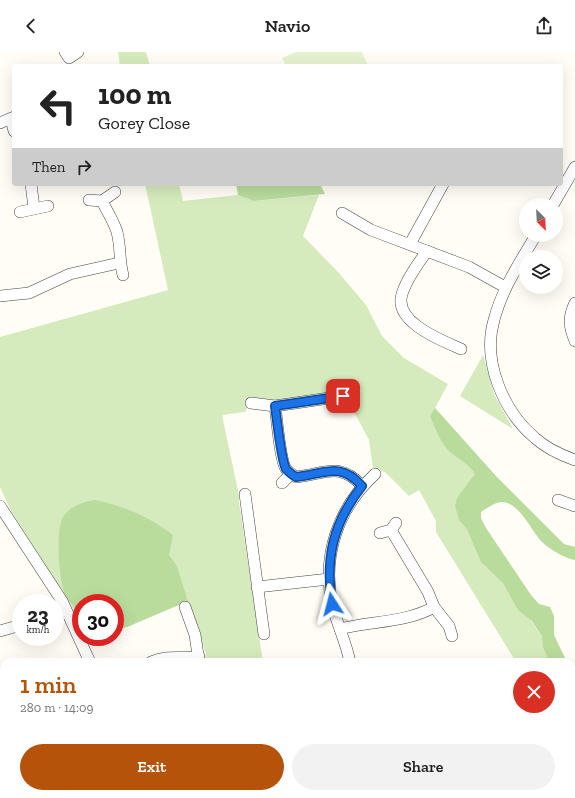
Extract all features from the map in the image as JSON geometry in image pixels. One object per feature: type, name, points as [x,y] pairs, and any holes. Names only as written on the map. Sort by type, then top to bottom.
[{"type":"street","points":[[0,123],[12,118]]},
{"type":"street","points":[[557,198],[575,167]]},
{"type":"street","points":[[31,186],[34,208]]},
{"type":"street","points":[[410,244],[442,186]]},
{"type":"street","points":[[89,200],[102,201],[115,192]]},
{"type":"street","points":[[102,201],[116,231],[119,245],[119,263],[123,275]]},
{"type":"street","points":[[20,212],[48,206]]},
{"type":"street","points":[[342,213],[371,230],[469,267],[505,287]]},
{"type":"street","points":[[532,242],[505,287],[493,321],[491,347],[494,371],[503,396],[514,415],[536,439],[547,447],[575,460]]},
{"type":"street","points":[[427,251],[410,277],[402,295],[401,303],[412,323],[461,349]]},
{"type":"street","points":[[0,296],[30,293],[70,274],[119,263]]},
{"type":"street","points":[[575,303],[570,313],[569,322],[575,341]]},
{"type":"street","points":[[251,404],[275,406],[343,396]]},
{"type":"street","points":[[275,406],[282,460],[291,474],[296,477],[338,470],[345,472],[362,486]]},
{"type":"street","points":[[282,483],[291,474]]},
{"type":"street","points":[[349,658],[332,604],[329,579],[332,545],[337,526],[352,499],[362,486],[375,474]]},
{"type":"street","points":[[245,494],[264,634]]},
{"type":"street","points":[[558,500],[575,506]]},
{"type":"street","points":[[0,506],[52,594]]},
{"type":"street","points":[[389,529],[428,592],[434,607],[449,626],[452,636]]},
{"type":"street","points":[[257,587],[329,579]]},
{"type":"street","points":[[185,607],[195,635],[199,658]]},
{"type":"street","points":[[340,629],[358,624],[413,616],[434,607]]},
{"type":"street","points":[[64,615],[88,658]]},
{"type":"street","points":[[0,631],[12,628]]},
{"type":"street","points":[[164,658],[190,658]]},
{"type":"green space","points":[[118,52],[146,52],[149,64],[120,64]]},
{"type":"green space","points":[[296,52],[362,52],[367,64],[285,64],[282,58]]},
{"type":"green space","points":[[145,186],[179,186],[183,201],[238,195],[254,201],[319,195],[303,236],[339,273],[366,305],[382,336],[404,358],[448,384],[435,408],[495,475],[461,507],[555,658],[514,658],[436,532],[436,521],[419,490],[409,496],[385,472],[373,468],[369,440],[344,393],[271,401],[253,399],[245,412],[222,415],[239,495],[262,658],[205,658],[206,653],[188,602],[124,628],[124,594],[72,594],[72,607],[11,511],[0,487],[0,337],[168,290]]},
{"type":"green space","points":[[236,186],[321,186],[325,194],[254,201],[238,195]]},
{"type":"green space","points":[[483,355],[494,394],[513,429],[460,396]]},
{"type":"green space","points":[[435,408],[495,475],[564,544],[575,547],[575,560],[561,555],[551,549],[540,540],[518,510],[507,503],[496,503],[481,512],[481,518],[486,528],[531,595],[539,604],[550,607],[554,616],[554,635],[565,658],[548,658],[543,647],[542,637],[532,621],[518,610],[503,583],[481,562],[467,529],[459,520],[455,506],[457,498],[475,474],[467,465],[447,449],[441,441],[430,416]]},
{"type":"green space","points":[[95,500],[116,505],[146,518],[173,535],[169,555],[177,566],[188,602],[124,628],[124,594],[72,594],[72,603],[66,597],[61,581],[59,533],[63,517],[69,510],[81,503]]},
{"type":"route","points":[[332,604],[329,579],[332,545],[337,526],[342,515],[362,486],[354,478],[345,472],[338,470],[296,477],[291,474],[282,460],[280,436],[275,416],[275,406],[343,396]]}]
